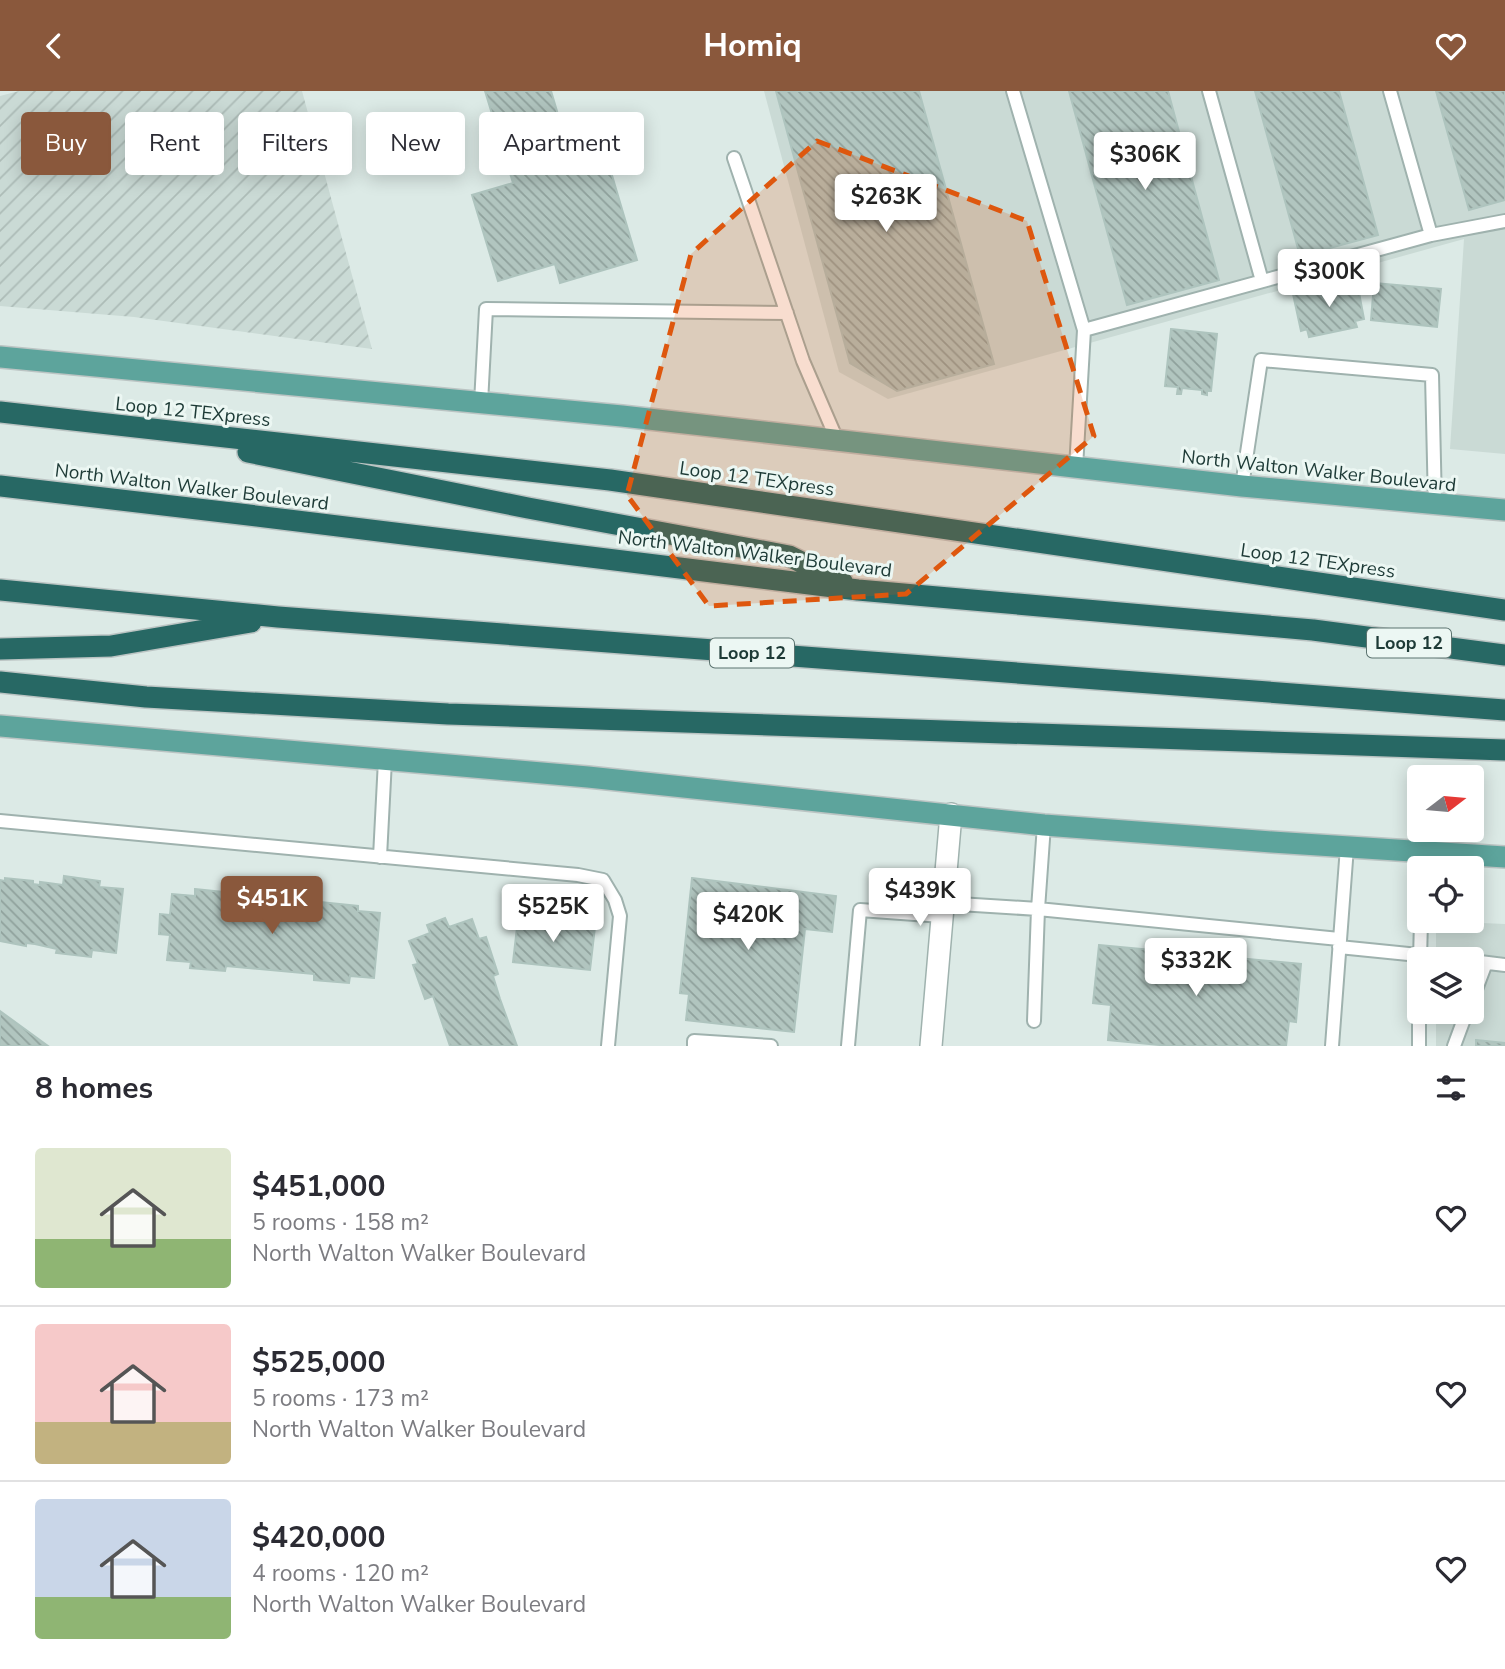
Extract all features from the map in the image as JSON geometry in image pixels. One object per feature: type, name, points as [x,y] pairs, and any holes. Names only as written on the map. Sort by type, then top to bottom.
[{"type":"highway","name":"Loop 12 TEXpress","points":[[0,412],[610,480],[1505,610]]},
{"type":"highway","points":[[108,424],[528,508],[789,556],[858,590]]},
{"type":"highway","name":"North Walton Walker Boulevard","points":[[0,486],[858,590],[1313,631],[1505,655]]},
{"type":"highway","name":"Loop 12","points":[[0,590],[278,617],[1505,710]]},
{"type":"highway","points":[[0,649],[111,646],[278,617]]},
{"type":"highway","points":[[0,682],[146,697],[448,714],[1505,750]]},
{"type":"main road","name":"North Walton Walker Boulevard","points":[[0,357],[622,416],[1242,487],[1505,510]]},
{"type":"main road","points":[[0,726],[587,778],[1044,825],[1347,847],[1407,857]]},
{"type":"main road","points":[[1484,858],[1505,857]]},
{"type":"street","points":[[931,1046],[951,814]]},
{"type":"lane","points":[[1013,91],[1084,330],[1076,468]]},
{"type":"lane","points":[[1209,91],[1262,281]]},
{"type":"lane","points":[[1390,91],[1431,235]]},
{"type":"lane","points":[[734,158],[803,361],[837,440]]},
{"type":"lane","points":[[1084,330],[1431,235],[1505,221]]},
{"type":"lane","points":[[481,403],[486,309],[787,313]]},
{"type":"lane","points":[[1242,487],[1261,360],[1432,375],[1435,505]]},
{"type":"lane","points":[[380,857],[386,760]]},
{"type":"lane","points":[[0,821],[578,875],[603,880],[615,900],[620,916],[608,1046]]},
{"type":"lane","points":[[1034,1021],[1044,825]]},
{"type":"lane","points":[[1332,1046],[1347,847]]},
{"type":"lane","points":[[848,1046],[860,910],[1038,909],[1339,943],[1407,955]]},
{"type":"lane","points":[[1484,968],[1486,963],[1505,965]]},
{"type":"lane","points":[[1419,1024],[1419,1046]]},
{"type":"lane","points":[[1454,1046],[1462,1024]]},
{"type":"lane","points":[[694,1046],[694,1041],[771,1046]]},
{"type":"highlighted area","points":[[817,141],[1027,221],[1094,436],[906,594],[709,606],[627,495],[691,254]]},
{"type":"shaded area","points":[[19,91],[302,91],[308,112],[238,112],[238,175],[325,175],[372,349],[134,317],[0,306],[0,96]]},
{"type":"shaded area","points":[[764,91],[1505,91],[1505,454],[1450,449],[1464,239],[888,399],[839,372]]},
{"type":"shaded area","points":[[1484,923],[1505,924],[1505,1046],[1436,1046],[1436,1024],[1484,1024],[1484,947],[1436,947],[1436,933],[1484,933]]},
{"type":"building","points":[[485,91],[551,91],[557,112],[491,112]]},
{"type":"building","points":[[776,91],[919,91],[994,364],[897,391],[850,363]]},
{"type":"building","points":[[1069,91],[1168,91],[1219,280],[1127,305]]},
{"type":"building","points":[[1255,91],[1339,91],[1378,235],[1300,256]]},
{"type":"building","points":[[1436,91],[1505,91],[1505,200],[1469,210]]},
{"type":"building","points":[[511,175],[612,175],[637,260],[560,283],[555,264],[498,281],[472,195],[513,183]]},
{"type":"building","points":[[1357,282],[1364,319],[1355,321],[1357,327],[1309,337],[1307,329],[1301,331],[1293,294]]},
{"type":"building","points":[[1374,283],[1441,289],[1437,327],[1371,320]]},
{"type":"building","points":[[1171,329],[1217,334],[1211,391],[1207,391],[1207,395],[1202,394],[1202,390],[1182,388],[1181,394],[1177,394],[1178,387],[1165,386]]},
{"type":"building","points":[[64,876],[100,881],[99,887],[123,889],[116,953],[92,950],[91,957],[56,953],[57,949],[35,944],[26,943],[26,946],[0,941],[0,880],[5,881],[5,878],[33,881],[33,884],[40,885],[40,882],[63,885]]},
{"type":"building","points":[[692,878],[836,896],[832,932],[805,929],[794,1032],[686,1020],[689,994],[680,993]]},
{"type":"building","points":[[195,889],[232,893],[231,900],[320,907],[321,902],[358,906],[358,911],[380,913],[374,978],[350,976],[349,983],[314,980],[314,974],[226,966],[225,971],[190,968],[191,962],[167,960],[170,935],[159,934],[160,914],[170,915],[172,894],[195,896]]},
{"type":"building","points":[[525,910],[536,911],[535,921],[595,927],[590,970],[513,962],[518,919],[524,920]]},
{"type":"building","points":[[445,918],[449,927],[472,919],[479,939],[486,937],[498,974],[493,976],[517,1046],[450,1046],[433,996],[425,999],[413,965],[418,964],[409,941],[430,933],[427,925]]},
{"type":"building","points":[[1099,945],[1301,964],[1296,1022],[1289,1021],[1286,1046],[1170,1046],[1108,1040],[1111,1005],[1093,1003]]},
{"type":"building","points":[[0,1011],[48,1046],[0,1046]]},
{"type":"building","points":[[1476,1040],[1505,1043],[1505,1046],[1476,1046]]}]
